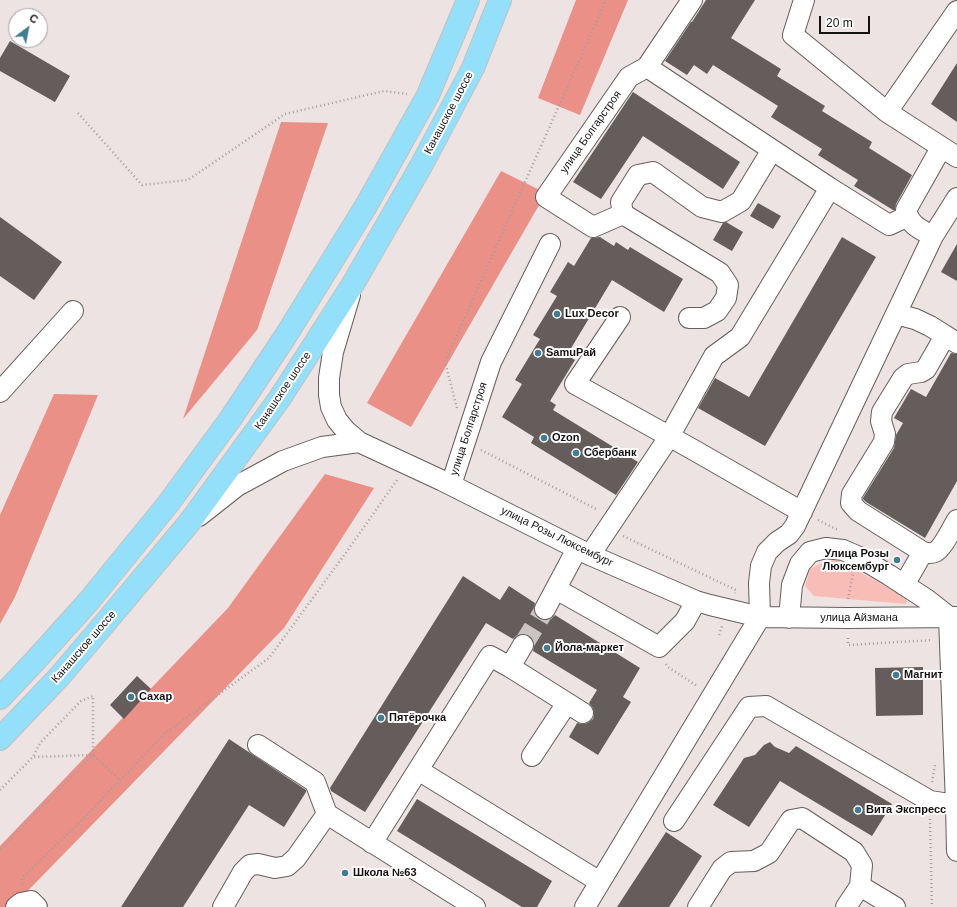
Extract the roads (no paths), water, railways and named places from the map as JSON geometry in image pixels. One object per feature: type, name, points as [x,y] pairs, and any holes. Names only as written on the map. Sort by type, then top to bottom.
[{"type":"main road","points":[[0,698],[88,602],[168,504],[231,418],[285,337],[366,206],[428,96],[468,0]]},
{"type":"main road","name":"Канашское шоссе","points":[[0,739],[59,677],[189,523],[280,398],[353,284],[421,166],[473,68],[500,0]]},
{"type":"street","name":"улица Болгарстроя","points":[[623,214],[593,227],[546,197],[629,77],[647,67],[692,0]]},
{"type":"street","points":[[804,0],[793,35],[887,112],[949,152],[906,210],[913,224],[933,236]]},
{"type":"street","points":[[887,112],[957,11]]},
{"type":"street","points":[[647,67],[830,188],[889,225],[908,216]]},
{"type":"street","points":[[689,318],[704,318],[717,311],[726,298],[728,285],[720,273],[623,214],[621,202],[638,175],[653,172],[702,207],[722,212],[741,201],[772,150]]},
{"type":"street","points":[[545,609],[556,589],[584,552],[611,524],[669,437],[714,356],[740,337],[830,188]]},
{"type":"street","points":[[586,907],[760,617],[759,583],[761,566],[767,552],[777,542],[789,534],[795,526],[933,236],[957,198]]},
{"type":"street","name":"улица Болгарстроя","points":[[451,485],[491,362],[550,244]]},
{"type":"street","name":"улица Розы Люксембург","points":[[353,284],[333,352],[329,378],[329,395],[331,406],[338,420],[346,431],[360,442],[451,485],[584,552],[696,601],[760,617]]},
{"type":"street","points":[[726,298],[752,317]]},
{"type":"street","points":[[0,392],[73,311]]},
{"type":"street","points":[[896,314],[930,326],[951,340],[921,372],[908,374],[903,378],[882,412],[881,421],[886,434],[884,442],[852,494],[851,503],[858,511],[923,552],[931,553],[937,551],[942,546],[957,520]]},
{"type":"street","points":[[620,317],[575,384],[802,512]]},
{"type":"street","points":[[189,523],[237,486],[283,460],[322,447],[360,442]]},
{"type":"street","points":[[789,618],[792,585],[800,564],[810,552],[826,548],[843,550],[857,556],[953,617],[949,639],[957,852]]},
{"type":"street","points":[[904,585],[923,552]]},
{"type":"street","points":[[556,589],[659,647],[685,621],[696,601]]},
{"type":"street","name":"улица Айзмана","points":[[760,617],[953,617]]},
{"type":"street","points":[[510,667],[523,645]]},
{"type":"street","points":[[372,843],[490,656],[575,708],[532,756]]},
{"type":"street","points":[[674,822],[748,707],[766,706],[930,801],[956,805]]},
{"type":"street","points":[[258,745],[315,782],[326,814],[475,907]]},
{"type":"street","points":[[418,770],[600,882]]},
{"type":"street","points":[[223,907],[243,872],[250,866],[258,864],[274,868],[287,866],[296,858],[326,814]]},
{"type":"street","points":[[698,907],[722,869],[731,862],[754,861],[769,853],[792,820],[802,818],[854,852],[862,865],[860,886],[846,907]]},
{"type":"street","points":[[860,886],[895,907]]},
{"type":"tunnel","points":[[523,645],[545,609]]},
{"type":"place","name":"Lux Decor","points":[[557,314]]},
{"type":"place","name":"SamuРай","points":[[538,353]]},
{"type":"place","name":"Ozon","points":[[544,438]]},
{"type":"place","name":"Сбербанк","points":[[576,453]]},
{"type":"place","name":"Улица Розы Люксембург","points":[[897,560]]},
{"type":"place","name":"Йола-маркет","points":[[547,648]]},
{"type":"place","name":"Магнит","points":[[896,675]]},
{"type":"place","name":"Сахар","points":[[131,697]]},
{"type":"place","name":"Пятёрочка","points":[[381,718]]},
{"type":"place","name":"Вита Экспресс","points":[[858,810]]},
{"type":"place","name":"Школа №63","points":[[345,873]]}]
